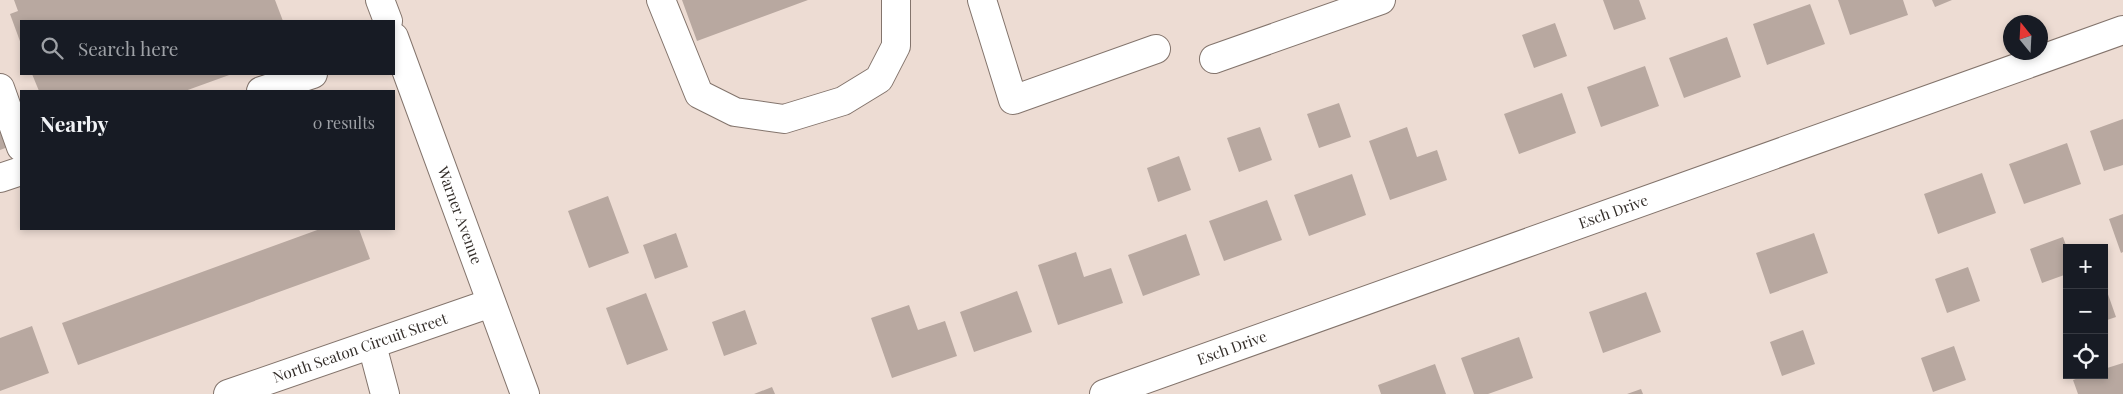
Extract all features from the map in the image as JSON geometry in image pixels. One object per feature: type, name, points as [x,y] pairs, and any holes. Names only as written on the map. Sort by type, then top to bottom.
[{"type":"street","name":"Warner Avenue","points":[[380,0],[387,20]]},
{"type":"street","points":[[661,0],[699,94],[735,112],[784,119],[842,101],[879,79],[896,46],[896,0]]},
{"type":"street","points":[[982,0],[1013,100],[1156,49]]},
{"type":"street","points":[[1214,59],[1381,0]]},
{"type":"street","name":"Esch Drive","points":[[1104,394],[2123,30]]},
{"type":"street","name":"Warner Avenue","points":[[395,42],[525,394]]},
{"type":"street","points":[[264,90],[310,75]]},
{"type":"street","points":[[0,88],[20,143]]},
{"type":"street","points":[[0,178],[20,171]]},
{"type":"street","name":"North Seaton Circuit Street","points":[[228,394],[492,303]]},
{"type":"street","points":[[372,345],[385,394]]},
{"type":"building","points":[[14,0],[275,0],[283,20],[20,20],[20,41],[10,14],[18,11]]},
{"type":"building","points":[[682,0],[808,0],[697,41]]},
{"type":"building","points":[[1603,0],[1639,0],[1646,19],[1614,30]]},
{"type":"building","points":[[1838,0],[1903,0],[1908,15],[1850,35]]},
{"type":"building","points":[[1932,0],[1952,0],[1935,7]]},
{"type":"building","points":[[1810,4],[1825,44],[1767,65],[1753,24]]},
{"type":"building","points":[[1555,23],[1567,56],[1534,68],[1522,35]]},
{"type":"building","points":[[1727,37],[1741,77],[1684,98],[1669,58]]},
{"type":"building","points":[[1645,66],[1659,106],[1601,127],[1587,87]]},
{"type":"building","points":[[32,75],[229,75],[188,90],[39,90]]},
{"type":"building","points":[[1562,93],[1576,133],[1519,154],[1504,114]]},
{"type":"building","points":[[1339,103],[1351,137],[1319,148],[1307,114]]},
{"type":"building","points":[[2123,119],[2123,165],[2104,171],[2090,131]]},
{"type":"building","points":[[0,126],[8,147],[0,150]]},
{"type":"building","points":[[1260,127],[1272,160],[1239,172],[1227,138]]},
{"type":"building","points":[[1407,127],[1417,157],[1437,150],[1447,180],[1390,200],[1369,141]]},
{"type":"building","points":[[2067,143],[2081,184],[2024,204],[2009,164]]},
{"type":"building","points":[[1179,156],[1191,190],[1158,202],[1147,168]]},
{"type":"building","points":[[1982,173],[1996,213],[1938,234],[1924,194]]},
{"type":"building","points":[[1352,174],[1366,215],[1309,236],[1294,195]]},
{"type":"building","points":[[608,196],[629,253],[589,268],[568,211]]},
{"type":"building","points":[[1267,200],[1282,240],[1224,261],[1209,221]]},
{"type":"building","points":[[2123,214],[2123,252],[2121,253],[2109,219]]},
{"type":"building","points":[[317,230],[359,230],[370,259],[78,365],[62,323]]},
{"type":"building","points":[[676,233],[688,267],[655,279],[643,245]]},
{"type":"building","points":[[1814,233],[1828,273],[1770,294],[1756,253]]},
{"type":"building","points":[[1186,234],[1200,275],[1143,296],[1128,255]]},
{"type":"building","points":[[2063,237],[2066,244],[2063,244],[2063,275],[2042,283],[2030,249]]},
{"type":"building","points":[[1076,252],[1084,277],[1111,268],[1123,303],[1058,325],[1038,265]]},
{"type":"building","points":[[1968,267],[1980,301],[1947,313],[1935,279]]},
{"type":"building","points":[[1017,291],[1032,332],[974,352],[960,312]]},
{"type":"building","points":[[1646,292],[1661,332],[1603,353],[1589,312]]},
{"type":"building","points":[[646,293],[668,350],[627,365],[606,308]]},
{"type":"building","points":[[2108,294],[2116,317],[2108,320]]},
{"type":"building","points":[[909,305],[918,330],[945,321],[957,356],[892,378],[871,318]]},
{"type":"building","points":[[745,310],[757,344],[724,356],[712,322]]},
{"type":"building","points":[[32,326],[49,373],[0,391],[0,338]]},
{"type":"building","points":[[1803,330],[1815,364],[1782,376],[1770,342]]},
{"type":"building","points":[[1519,337],[1533,378],[1488,394],[1474,394],[1461,358]]},
{"type":"building","points":[[1954,346],[1966,380],[1933,392],[1921,358]]},
{"type":"building","points":[[2123,363],[2123,394],[2078,394],[2073,380],[2108,379],[2108,368]]},
{"type":"building","points":[[1435,364],[1446,394],[1381,394],[1378,385]]},
{"type":"building","points":[[772,387],[775,394],[754,394]]},
{"type":"building","points":[[1641,389],[1643,394],[1627,394]]}]
